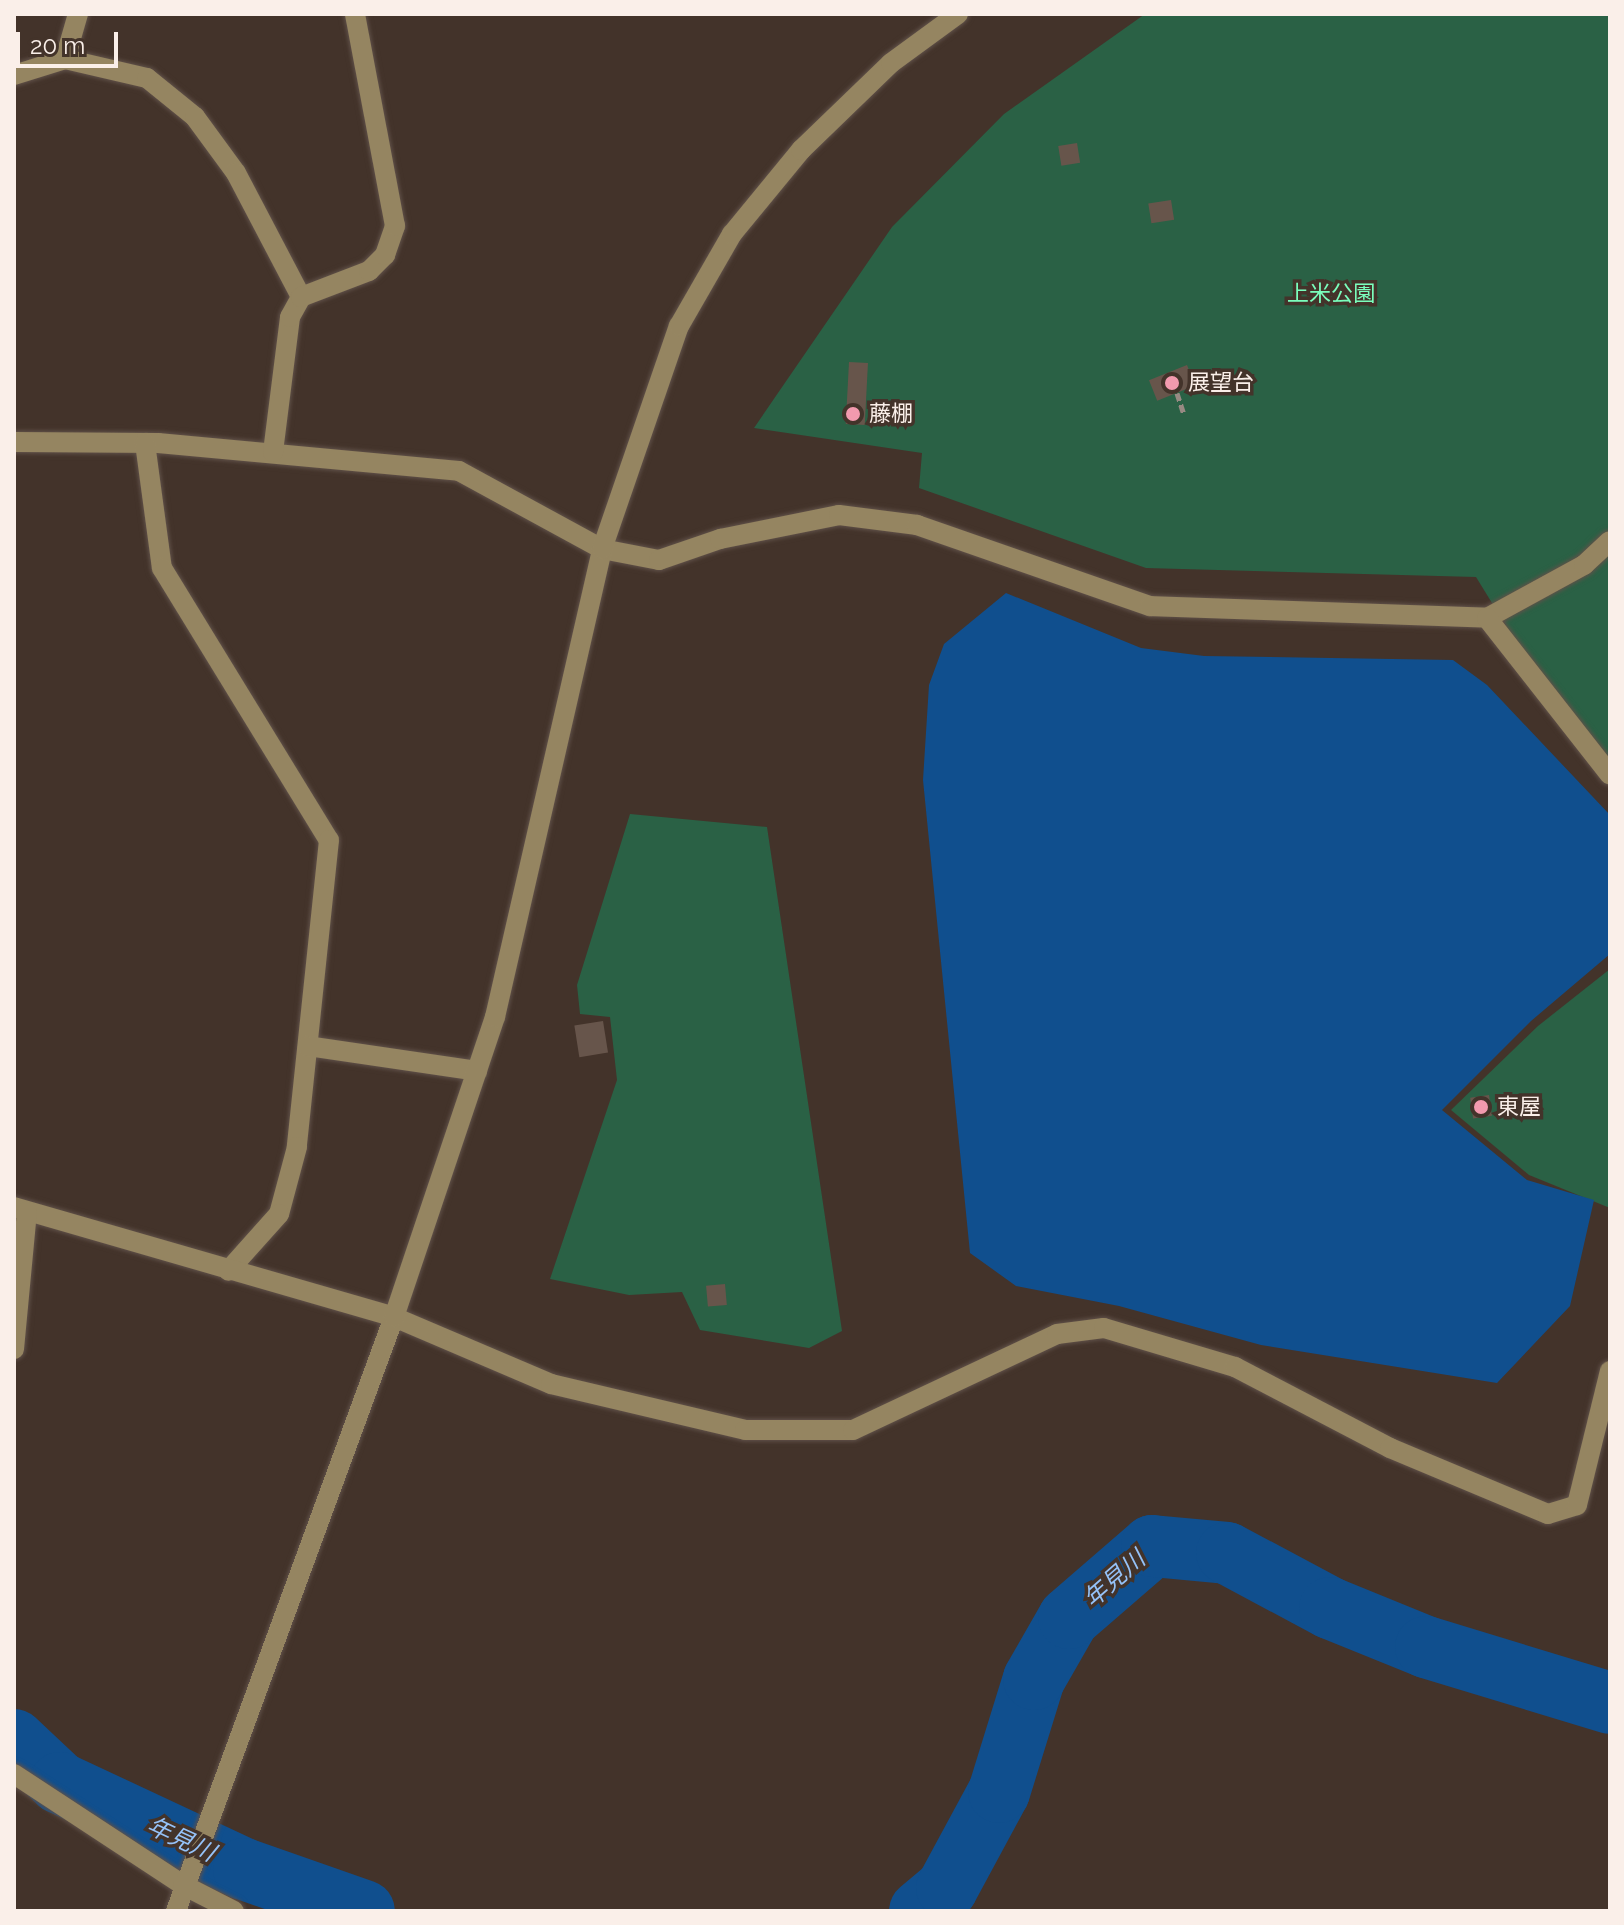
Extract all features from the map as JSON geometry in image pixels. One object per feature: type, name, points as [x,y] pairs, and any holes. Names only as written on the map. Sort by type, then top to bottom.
[{"type":"street","points":[[65,59],[78,14]]},
{"type":"street","points":[[273,452],[290,317],[301,297],[369,271],[385,255],[395,226],[391,186],[355,14]]},
{"type":"street","points":[[176,1911],[394,1317],[495,1017],[602,549],[679,326],[732,234],[811,140],[891,63],[958,14]]},
{"type":"street","points":[[14,75],[65,59],[147,78],[195,117],[236,173],[301,297]]},
{"type":"street","points":[[14,442],[145,443],[273,452],[459,471],[602,549],[659,560],[720,539],[839,515],[917,525],[1150,606],[1487,618],[1584,565],[1610,541]]},
{"type":"street","points":[[145,443],[162,568],[329,840],[297,1147],[279,1214],[228,1271]]},
{"type":"street","points":[[1487,618],[1610,775]]},
{"type":"street","points":[[308,1046],[477,1071]]},
{"type":"street","points":[[14,1349],[21,1209],[394,1317],[551,1384],[745,1430],[853,1430],[1057,1334],[1104,1328],[1235,1367],[1390,1448],[1548,1514],[1577,1505],[1610,1371]]},
{"type":"street","points":[[14,1774],[184,1884],[234,1911]]},
{"type":"path","points":[[1177,393],[1184,415]]},
{"type":"green space","name":"上米公園","points":[[1145,14],[1610,14],[1610,764],[1516,642],[1476,577],[1146,568],[919,488],[922,453],[754,428],[892,227],[1004,114]]},
{"type":"green space","points":[[630,814],[767,827],[842,1331],[809,1348],[700,1330],[682,1292],[629,1295],[550,1279],[617,1080],[610,1017],[580,1014],[577,985]]},
{"type":"green space","points":[[1610,969],[1610,1208],[1529,1175],[1451,1110],[1538,1026]]},
{"type":"water","points":[[1006,593],[1141,648],[1204,656],[1453,660],[1487,685],[1610,815],[1610,954],[1531,1021],[1442,1110],[1527,1180],[1594,1200],[1570,1306],[1497,1383],[1261,1345],[1119,1306],[1016,1286],[970,1253],[923,780],[929,685],[944,644]]},
{"type":"building","points":[[1077,143],[1080,163],[1061,166],[1058,146]]},
{"type":"building","points":[[1171,200],[1174,220],[1151,223],[1148,204]]},
{"type":"building","points":[[849,362],[868,363],[865,425],[846,424]]},
{"type":"building","name":"展望台","points":[[1187,365],[1195,385],[1157,401],[1149,380]]},
{"type":"building","points":[[603,1021],[608,1053],[579,1057],[574,1026]]},
{"type":"building","name":"東屋","points":[[1489,1095],[1492,1116],[1473,1118],[1470,1098]]},
{"type":"building","points":[[725,1284],[727,1305],[708,1307],[706,1286]]},
{"type":"waterway","name":"年見川","points":[[920,1911],[947,1888],[999,1792],[1034,1679],[1069,1618],[1152,1546],[1227,1553],[1330,1608],[1426,1647],[1610,1703]]},
{"type":"waterway","name":"年見川","points":[[14,1740],[60,1783],[244,1869],[364,1911]]},
{"type":"place","name":"展望台","points":[[1172,383]]},
{"type":"place","name":"藤棚","points":[[853,414]]},
{"type":"place","name":"東屋","points":[[1481,1107]]}]
